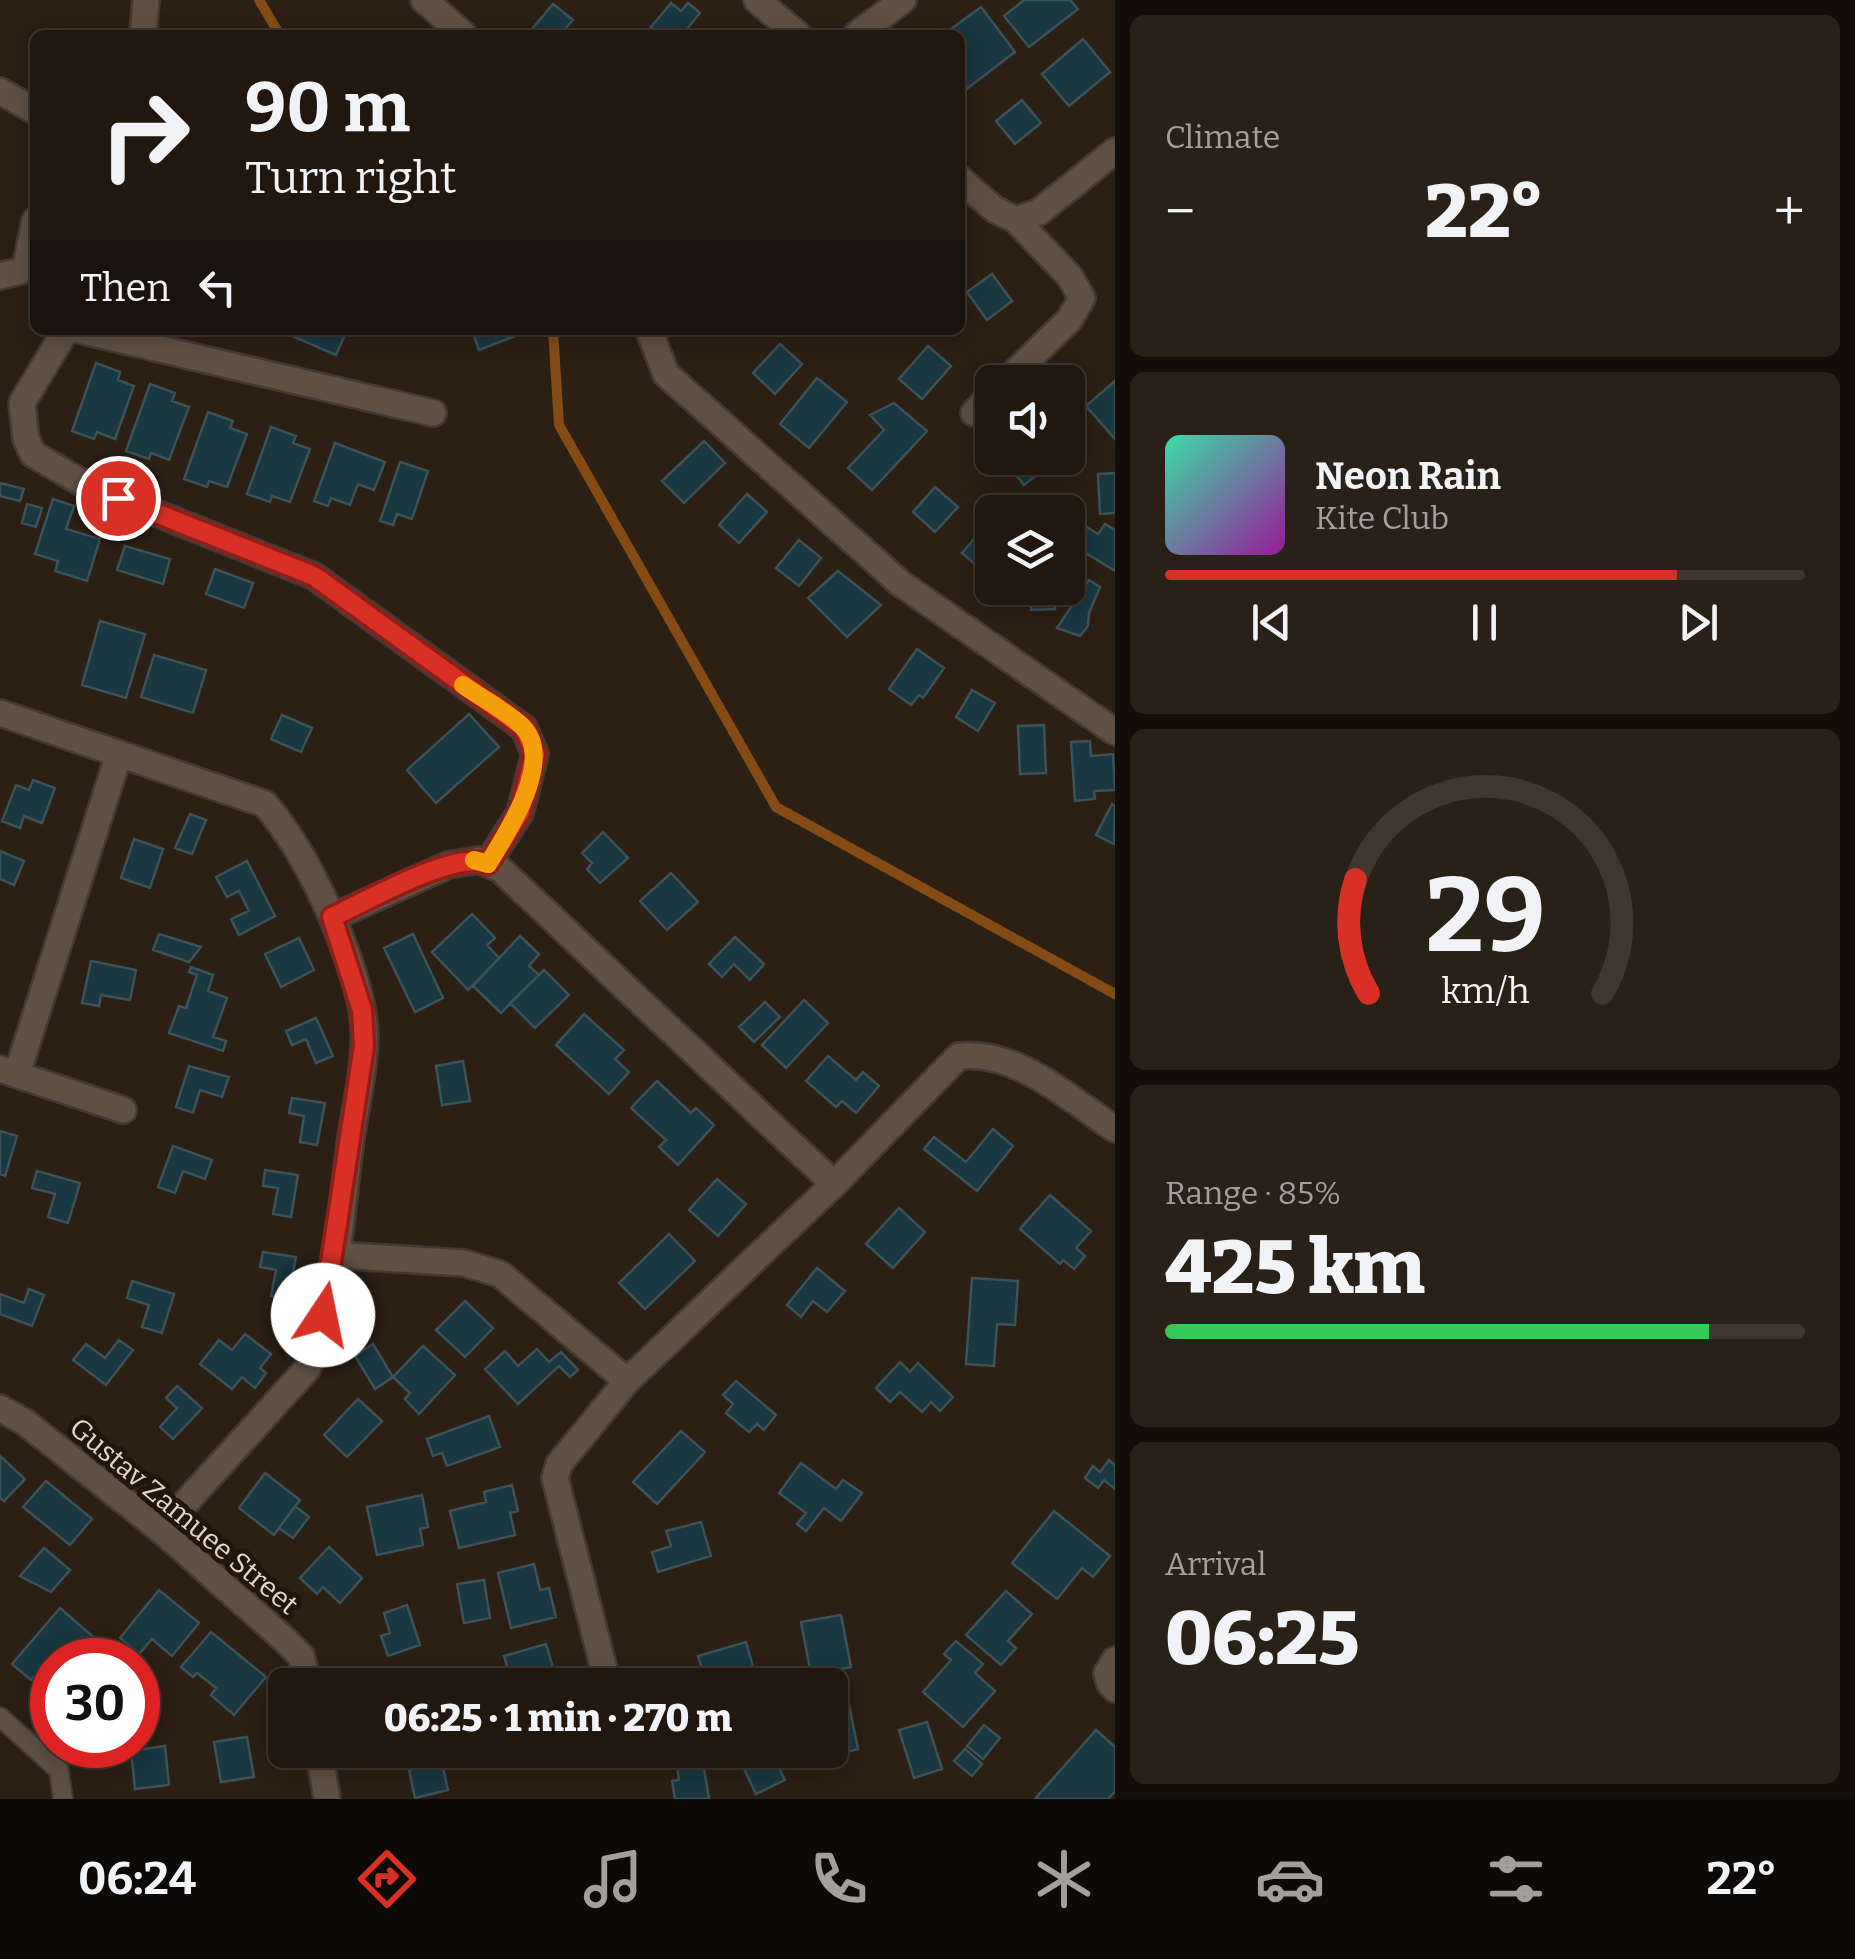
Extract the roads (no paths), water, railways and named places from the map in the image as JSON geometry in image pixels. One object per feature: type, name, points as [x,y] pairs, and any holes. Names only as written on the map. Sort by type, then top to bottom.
[{"type":"street","points":[[143,30],[146,0]]},
{"type":"street","points":[[424,0],[458,30]]},
{"type":"street","points":[[757,0],[792,30]]},
{"type":"street","points":[[863,30],[903,0]]},
{"type":"street","points":[[0,91],[30,108]]},
{"type":"street","points":[[1016,220],[1039,212],[1115,151]]},
{"type":"street","points":[[965,184],[994,210],[1016,220],[1070,276],[1082,298],[1069,320],[1023,365]]},
{"type":"street","points":[[20,279],[30,240]]},
{"type":"street","points":[[63,335],[22,403],[26,439],[34,454],[86,485],[314,576],[524,728],[535,754],[520,812],[488,864]]},
{"type":"street","points":[[100,335],[433,413]]},
{"type":"street","points":[[651,335],[666,374],[900,583],[1115,732]]},
{"type":"street","points":[[0,713],[266,804],[281,822],[332,917],[362,1010],[364,1046],[335,1255],[318,1345],[307,1369],[161,1530]]},
{"type":"street","points":[[119,754],[9,1071],[123,1110]]},
{"type":"street","points":[[332,917],[448,865],[479,860],[500,870],[834,1184]]},
{"type":"street","points":[[604,1668],[555,1478],[558,1464],[627,1381],[834,1184],[960,1056],[978,1054],[1011,1062],[1115,1130]]},
{"type":"street","points":[[335,1255],[464,1263],[500,1274],[627,1381]]},
{"type":"street","name":"Gustav Zamuee Street","points":[[0,1408],[26,1423],[161,1530],[301,1656],[305,1668]]},
{"type":"street","points":[[1115,1660],[1107,1673],[1115,1688]]},
{"type":"street","points":[[322,1768],[327,1799]]},
{"type":"lane","points":[[0,1718],[60,1770],[63,1799]]},
{"type":"waterway","points":[[259,0],[277,30]]},
{"type":"waterway","points":[[553,335],[559,425],[776,807],[1115,994]]}]
